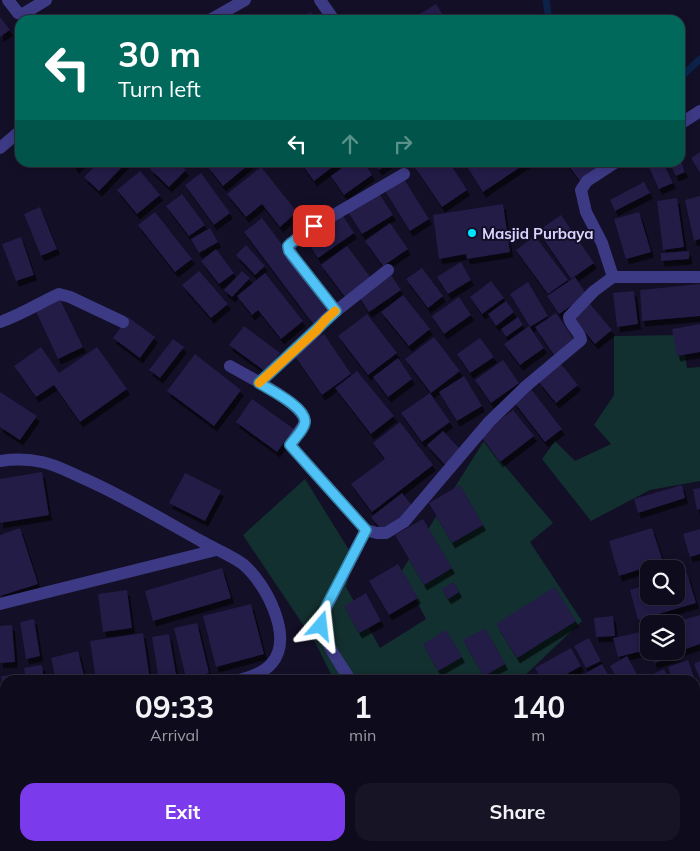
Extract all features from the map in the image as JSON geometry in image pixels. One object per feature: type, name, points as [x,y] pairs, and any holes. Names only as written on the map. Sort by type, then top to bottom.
[{"type":"street","points":[[8,0],[18,13],[23,14],[46,0]]},
{"type":"street","points":[[219,15],[245,0]]},
{"type":"street","points":[[320,0],[330,15]]},
{"type":"street","points":[[685,121],[700,111]]},
{"type":"street","points":[[1,146],[15,135]]},
{"type":"street","points":[[608,167],[586,181],[581,190],[586,212],[602,243],[613,277]]},
{"type":"street","points":[[336,311],[293,257],[288,246],[303,233],[404,174]]},
{"type":"street","points":[[259,383],[336,311],[388,270]]},
{"type":"street","points":[[230,366],[300,410],[304,418],[304,426],[290,445],[366,530],[386,533],[400,525],[414,513],[489,422],[524,387],[581,340],[569,317],[594,291],[613,277],[700,277]]},
{"type":"street","points":[[0,322],[13,318],[40,302],[59,294],[70,297],[123,322]]},
{"type":"street","points":[[0,461],[28,460],[43,462],[63,469],[130,500],[244,564],[267,595],[278,623],[280,647],[274,662],[262,672],[253,675]]},
{"type":"street","points":[[347,675],[324,634],[321,626],[322,616],[366,530]]},
{"type":"street","points":[[0,604],[216,550]]},
{"type":"street","points":[[489,851],[498,851]]},
{"type":"green space","points":[[682,335],[687,368],[700,367],[700,481],[650,490],[591,521],[542,459],[555,441],[575,461],[611,444],[594,425],[614,395],[614,336]]},
{"type":"green space","points":[[484,441],[553,523],[530,542],[582,621],[525,675],[332,675],[316,644],[243,535],[305,479],[354,558],[346,587],[380,648],[426,619],[401,572]]},
{"type":"building","points":[[436,4],[443,15],[418,15]]},
{"type":"building","points":[[0,17],[10,30],[0,37]]},
{"type":"building","points":[[700,152],[700,173],[691,158]]},
{"type":"building","points":[[94,167],[122,167],[99,191],[84,177]]},
{"type":"building","points":[[152,167],[183,167],[186,170],[169,187],[150,169]]},
{"type":"building","points":[[208,167],[246,167],[223,186]]},
{"type":"building","points":[[261,167],[297,212],[280,227],[262,204],[246,217],[227,194]]},
{"type":"building","points":[[304,167],[332,167],[314,181]]},
{"type":"building","points":[[343,167],[367,167],[372,175],[344,195],[331,176]]},
{"type":"building","points":[[415,167],[452,167],[467,190],[442,207]]},
{"type":"building","points":[[467,167],[520,167],[483,192]]},
{"type":"building","points":[[570,167],[597,167],[580,181]]},
{"type":"building","points":[[649,167],[665,167],[673,183],[659,189]]},
{"type":"building","points":[[672,167],[683,167],[685,172],[676,176]]},
{"type":"building","points":[[140,171],[160,195],[137,214],[117,190]]},
{"type":"building","points":[[201,173],[230,213],[214,225],[185,185]]},
{"type":"building","points":[[404,179],[429,219],[410,231],[385,191]]},
{"type":"building","points":[[644,182],[650,193],[615,211],[610,200]]},
{"type":"building","points":[[378,192],[393,215],[362,234],[348,212]]},
{"type":"building","points":[[182,194],[205,225],[189,236],[166,206]]},
{"type":"building","points":[[700,196],[700,239],[694,241],[685,200]]},
{"type":"building","points":[[677,198],[684,247],[663,250],[657,201]]},
{"type":"building","name":"Masjid Purbaya","points":[[503,204],[510,252],[467,259],[466,254],[439,259],[433,215]]},
{"type":"building","points":[[40,207],[57,249],[41,256],[24,214]]},
{"type":"building","points":[[155,212],[192,259],[175,272],[138,225]]},
{"type":"building","points":[[639,212],[651,252],[626,259],[614,219]]},
{"type":"building","points":[[341,213],[354,233],[318,258],[304,237]]},
{"type":"building","points":[[561,215],[594,263],[571,279],[538,231]]},
{"type":"building","points":[[262,218],[332,311],[314,325],[244,232]]},
{"type":"building","points":[[390,223],[408,249],[383,266],[365,241]]},
{"type":"building","points":[[210,228],[218,242],[199,253],[191,239]]},
{"type":"building","points":[[535,236],[568,280],[548,294],[516,250]]},
{"type":"building","points":[[21,237],[34,275],[16,281],[2,244]]},
{"type":"building","points":[[246,245],[265,266],[255,275],[236,255]]},
{"type":"building","points":[[347,246],[371,278],[345,297],[321,265]]},
{"type":"building","points":[[216,249],[234,273],[219,284],[201,261]]},
{"type":"building","points":[[689,251],[689,259],[661,261],[661,253]]},
{"type":"building","points":[[461,262],[471,280],[448,294],[437,277]]},
{"type":"building","points":[[422,268],[443,296],[428,308],[406,279]]},
{"type":"building","points":[[199,271],[228,304],[211,318],[182,285]]},
{"type":"building","points":[[242,271],[250,278],[232,297],[224,290]]},
{"type":"building","points":[[389,272],[401,290],[369,312],[357,294]]},
{"type":"building","points":[[265,273],[303,321],[281,339],[258,310],[252,315],[237,296]]},
{"type":"building","points":[[575,277],[587,295],[559,314],[547,296]]},
{"type":"building","points":[[491,281],[504,298],[482,314],[470,297]]},
{"type":"building","points":[[528,282],[548,316],[530,327],[510,294]]},
{"type":"building","points":[[700,284],[700,316],[642,321],[640,290]]},
{"type":"building","points":[[634,291],[638,324],[617,327],[613,293]]},
{"type":"building","points":[[403,295],[430,329],[409,346],[381,312]]},
{"type":"building","points":[[59,297],[83,347],[58,359],[35,309]]},
{"type":"building","points":[[459,297],[471,315],[444,334],[432,316]]},
{"type":"building","points":[[506,301],[514,312],[496,326],[488,314]]},
{"type":"building","points":[[590,304],[612,330],[595,344],[573,318]]},
{"type":"building","points":[[556,313],[575,341],[554,355],[535,327]]},
{"type":"building","points":[[367,314],[397,353],[368,375],[338,336]]},
{"type":"building","points":[[128,317],[155,337],[140,358],[113,338]]},
{"type":"building","points":[[518,317],[523,325],[506,337],[501,329]]},
{"type":"building","points":[[700,324],[700,352],[677,356],[672,329]]},
{"type":"building","points":[[244,326],[280,353],[266,372],[229,345]]},
{"type":"building","points":[[529,326],[544,348],[520,365],[504,344]]},
{"type":"building","points":[[324,334],[351,374],[322,395],[294,355]]},
{"type":"building","points":[[434,337],[460,371],[431,393],[405,359]]},
{"type":"building","points":[[480,338],[494,357],[470,373],[457,354]]},
{"type":"building","points":[[173,339],[184,347],[160,378],[149,370]]},
{"type":"building","points":[[41,347],[59,373],[97,347],[127,389],[80,422],[54,385],[36,397],[14,366]]},
{"type":"building","points":[[195,354],[241,390],[214,426],[167,391]]},
{"type":"building","points":[[398,358],[412,379],[388,397],[373,377]]},
{"type":"building","points":[[503,360],[519,383],[491,403],[475,380]]},
{"type":"building","points":[[561,364],[578,385],[556,403],[539,382]]},
{"type":"building","points":[[357,371],[394,416],[371,434],[335,388]]},
{"type":"building","points":[[464,376],[482,406],[457,421],[439,392]]},
{"type":"building","points":[[531,389],[562,429],[545,442],[514,402]]},
{"type":"building","points":[[0,392],[37,416],[20,440],[0,427]]},
{"type":"building","points":[[430,393],[450,422],[422,442],[401,413]]},
{"type":"building","points":[[252,399],[294,429],[277,452],[236,422]]},
{"type":"building","points":[[513,410],[534,436],[500,462],[480,435]]},
{"type":"building","points":[[400,422],[433,465],[372,512],[351,484],[385,459],[373,443]]},
{"type":"building","points":[[443,431],[461,450],[445,465],[427,445]]},
{"type":"building","points":[[42,472],[49,515],[0,523],[0,479]]},
{"type":"building","points":[[185,473],[221,491],[205,521],[169,503]]},
{"type":"building","points":[[460,485],[483,525],[452,543],[429,503]]},
{"type":"building","points":[[682,485],[685,498],[638,513],[634,499]]},
{"type":"building","points":[[700,488],[700,509],[697,510],[693,489]]},
{"type":"building","points":[[402,493],[414,508],[383,532],[371,517]]},
{"type":"building","points":[[423,519],[452,568],[424,585],[395,535]]},
{"type":"building","points":[[20,528],[38,584],[0,596],[0,535]]},
{"type":"building","points":[[652,528],[662,560],[640,560],[640,569],[619,576],[609,541]]},
{"type":"building","points":[[700,529],[700,554],[690,557],[683,534]]},
{"type":"building","points":[[398,564],[418,598],[389,615],[369,581]]},
{"type":"building","points":[[222,568],[231,598],[153,621],[145,591]]},
{"type":"building","points":[[687,573],[696,603],[655,615],[640,615],[640,619],[638,620],[630,590],[640,587],[640,605],[685,605],[685,574]]},
{"type":"building","points":[[454,582],[459,592],[448,599],[442,589]]},
{"type":"building","points":[[555,587],[576,621],[517,658],[496,624]]},
{"type":"building","points":[[127,590],[132,628],[103,632],[98,594]]},
{"type":"building","points":[[366,593],[381,621],[359,633],[344,606]]},
{"type":"building","points":[[251,604],[264,654],[216,667],[203,616]]},
{"type":"building","points":[[700,615],[700,644],[685,649],[685,619]]},
{"type":"building","points":[[613,616],[615,636],[596,637],[594,618]]},
{"type":"building","points":[[34,619],[40,656],[26,659],[20,622]]},
{"type":"building","points":[[197,623],[209,673],[185,675],[174,628]]},
{"type":"building","points":[[12,625],[15,662],[0,663],[0,626]]},
{"type":"building","points":[[485,628],[505,664],[483,675],[463,640]]},
{"type":"building","points":[[446,630],[462,657],[438,671],[423,644]]},
{"type":"building","points":[[640,632],[640,652],[618,657],[613,638]]},
{"type":"building","points":[[143,633],[149,675],[95,675],[90,641]]},
{"type":"building","points":[[169,634],[176,675],[158,675],[152,637]]},
{"type":"building","points":[[589,638],[601,661],[586,668],[574,646]]},
{"type":"building","points":[[571,648],[581,666],[565,675],[539,675],[535,668]]},
{"type":"building","points":[[78,651],[84,675],[55,675],[51,658]]},
{"type":"building","points":[[627,656],[637,675],[615,675],[610,666]]},
{"type":"building","points":[[653,660],[664,660],[654,663]]},
{"type":"building","points":[[688,660],[694,675],[671,675],[668,667]]},
{"type":"building","points":[[700,661],[700,675],[698,675],[694,664]]},
{"type":"building","points":[[602,664],[608,675],[582,675]]},
{"type":"building","points":[[42,665],[43,675],[25,675],[24,668]]},
{"type":"building","points":[[664,669],[667,675],[651,675]]},
{"type":"waterway","points":[[546,0],[548,15]]},
{"type":"waterway","points":[[685,73],[700,59]]},
{"type":"slow traffic","points":[[259,383],[335,311]]},
{"type":"place","name":"Masjid Purbaya","points":[[472,233]]},
{"type":"route","points":[[314,226],[288,246],[289,251],[336,311],[259,383],[300,410],[305,421],[304,426],[290,445],[366,530],[328,603],[322,616],[321,626]]}]
